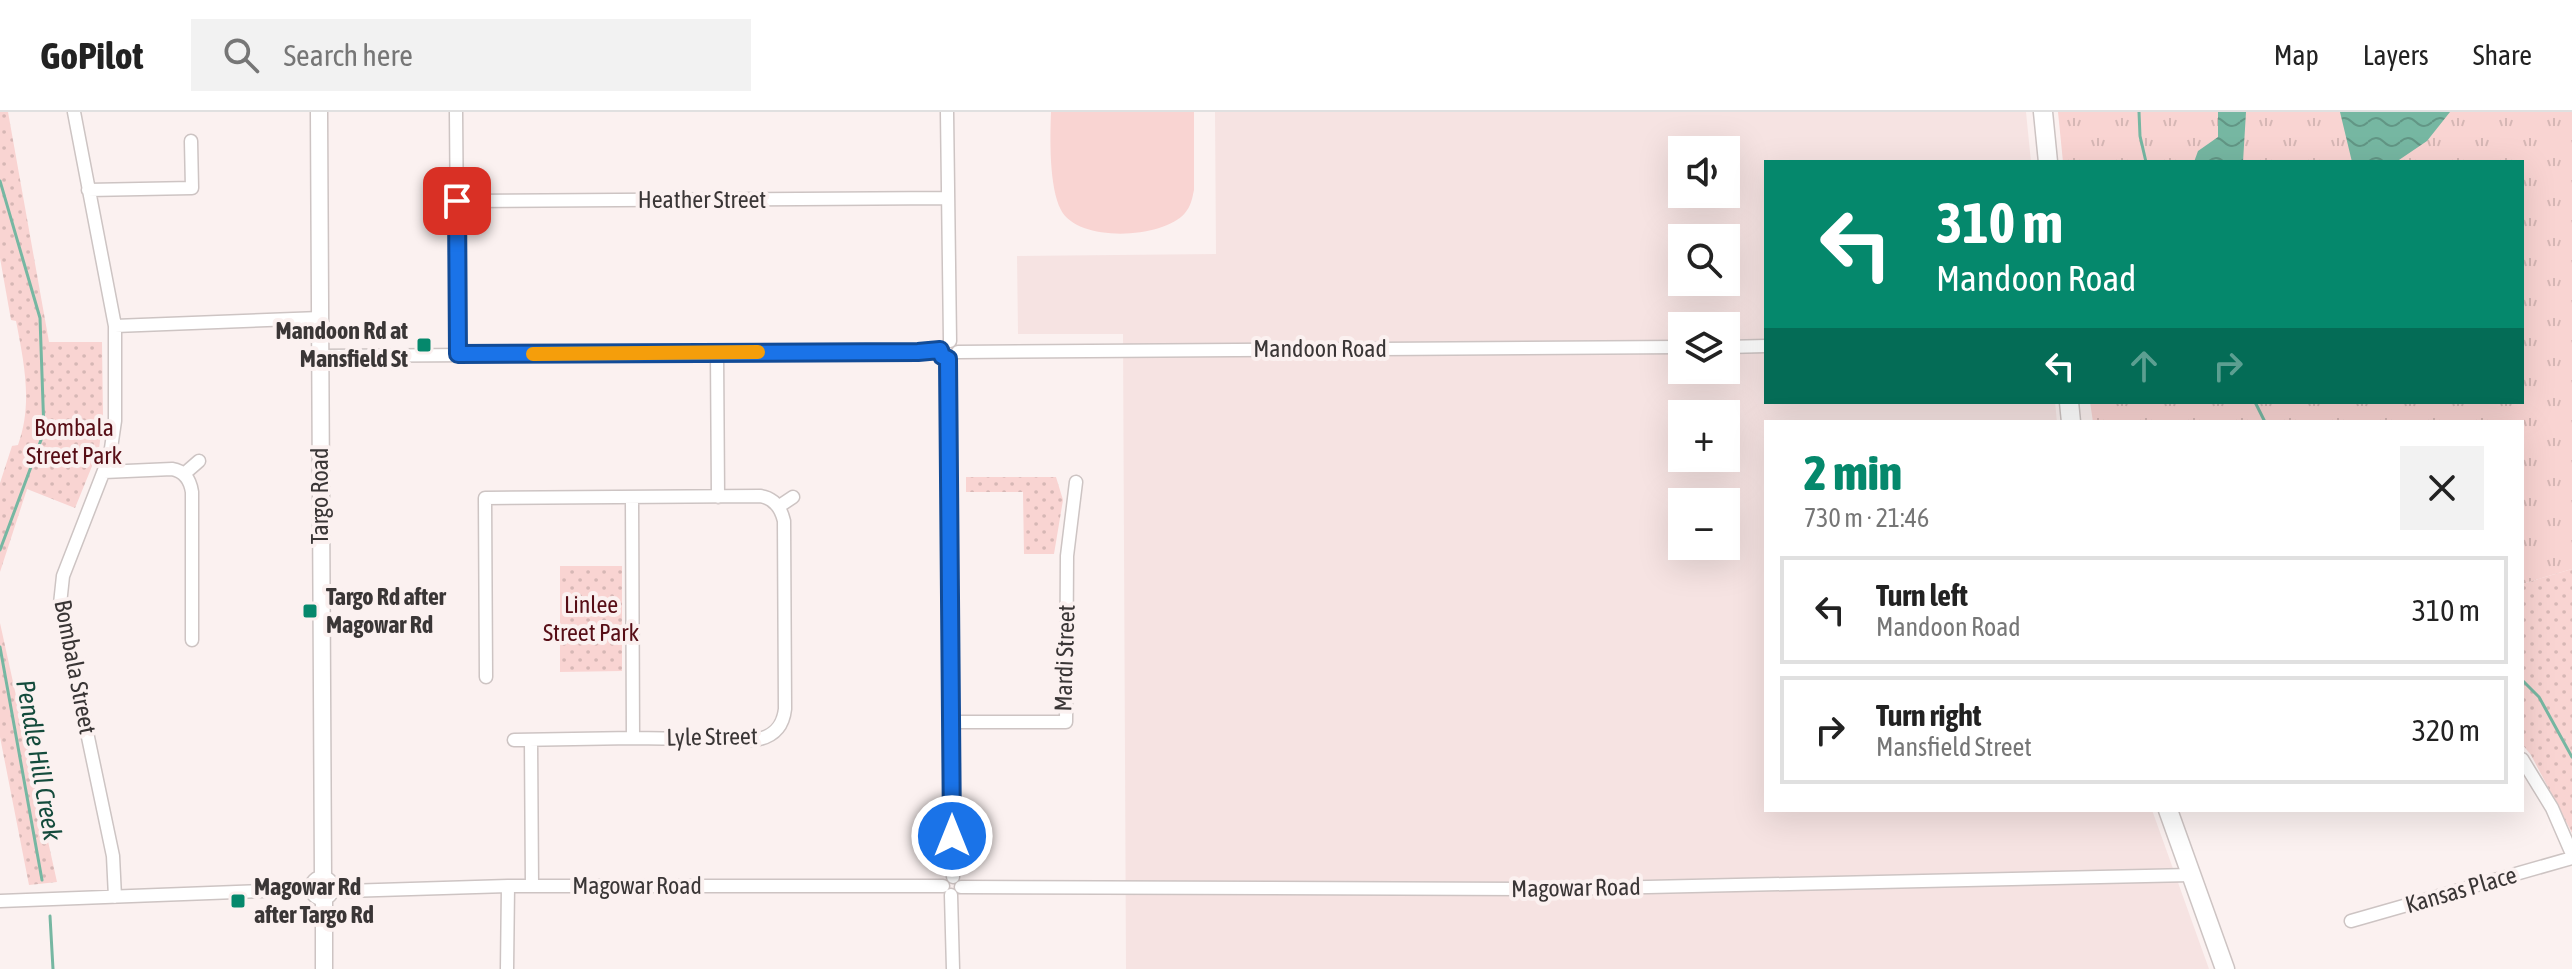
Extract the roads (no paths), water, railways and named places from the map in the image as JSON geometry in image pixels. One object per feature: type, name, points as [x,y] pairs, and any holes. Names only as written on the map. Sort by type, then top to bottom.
[{"type":"main road","points":[[2043,112],[2048,160]]},
{"type":"main road","points":[[2169,812],[2225,969]]},
{"type":"street","name":"Bombala Street","points":[[74,112],[115,326],[115,421],[113,443],[104,472],[65,568],[60,604],[113,856],[115,897]]},
{"type":"street","name":"Targo Road","points":[[319,112],[324,969]]},
{"type":"street","points":[[456,112],[458,354]]},
{"type":"street","points":[[947,112],[953,969]]},
{"type":"street","points":[[88,190],[192,188],[191,141]]},
{"type":"street","name":"Heather Street","points":[[457,201],[948,198]]},
{"type":"street","points":[[115,326],[320,318]]},
{"type":"street","points":[[1740,347],[1764,346]]},
{"type":"street","name":"Mandoon Road","points":[[320,356],[1668,347]]},
{"type":"street","points":[[717,352],[718,497]]},
{"type":"street","points":[[184,474],[199,461]]},
{"type":"street","points":[[104,472],[172,469],[184,474],[192,492],[192,640]]},
{"type":"street","name":"Mardi Street","points":[[951,722],[1066,722],[1067,556],[1076,482]]},
{"type":"street","points":[[486,677],[485,498],[760,496],[770,499],[778,507],[793,497]]},
{"type":"street","points":[[632,498],[633,738]]},
{"type":"street","name":"Lyle Street","points":[[514,740],[757,739],[772,734],[782,723],[785,709],[784,521],[778,507]]},
{"type":"street","points":[[531,740],[532,886]]},
{"type":"street","points":[[2524,762],[2552,808],[2572,856]]},
{"type":"street","name":"Kansas Place","points":[[2351,921],[2572,856]]},
{"type":"street","name":"Magowar Road","points":[[0,901],[323,888],[346,891],[508,886],[1560,889],[2191,875]]},
{"type":"street","points":[[507,969],[508,886]]},
{"type":"water","points":[[2218,112],[2246,112],[2243,160],[2195,160],[2198,151],[2218,137]]},
{"type":"water","points":[[2340,112],[2450,112],[2427,141],[2399,160],[2352,160]]},
{"type":"waterway","points":[[2139,112],[2146,160]]},
{"type":"waterway","name":"Pendle Hill Creek","points":[[0,181],[40,318],[44,432],[0,550]]},
{"type":"waterway","points":[[2256,404],[2264,420]]},
{"type":"waterway","name":"Pendle Hill Creek","points":[[0,647],[42,880]]},
{"type":"waterway","points":[[2524,682],[2539,697],[2572,757]]},
{"type":"waterway","points":[[50,916],[53,969]]},
{"type":"place","name":"Mandoon Rd at Mansfield St","points":[[424,345]]},
{"type":"place","name":"Targo Rd after Magowar Rd","points":[[310,611]]},
{"type":"place","name":"Magowar Rd after Targo Rd","points":[[238,901]]},
{"type":"park label","name":"Bombala Street Park","points":[[74,442]]},
{"type":"park label","name":"Linlee Street Park","points":[[591,619]]}]
